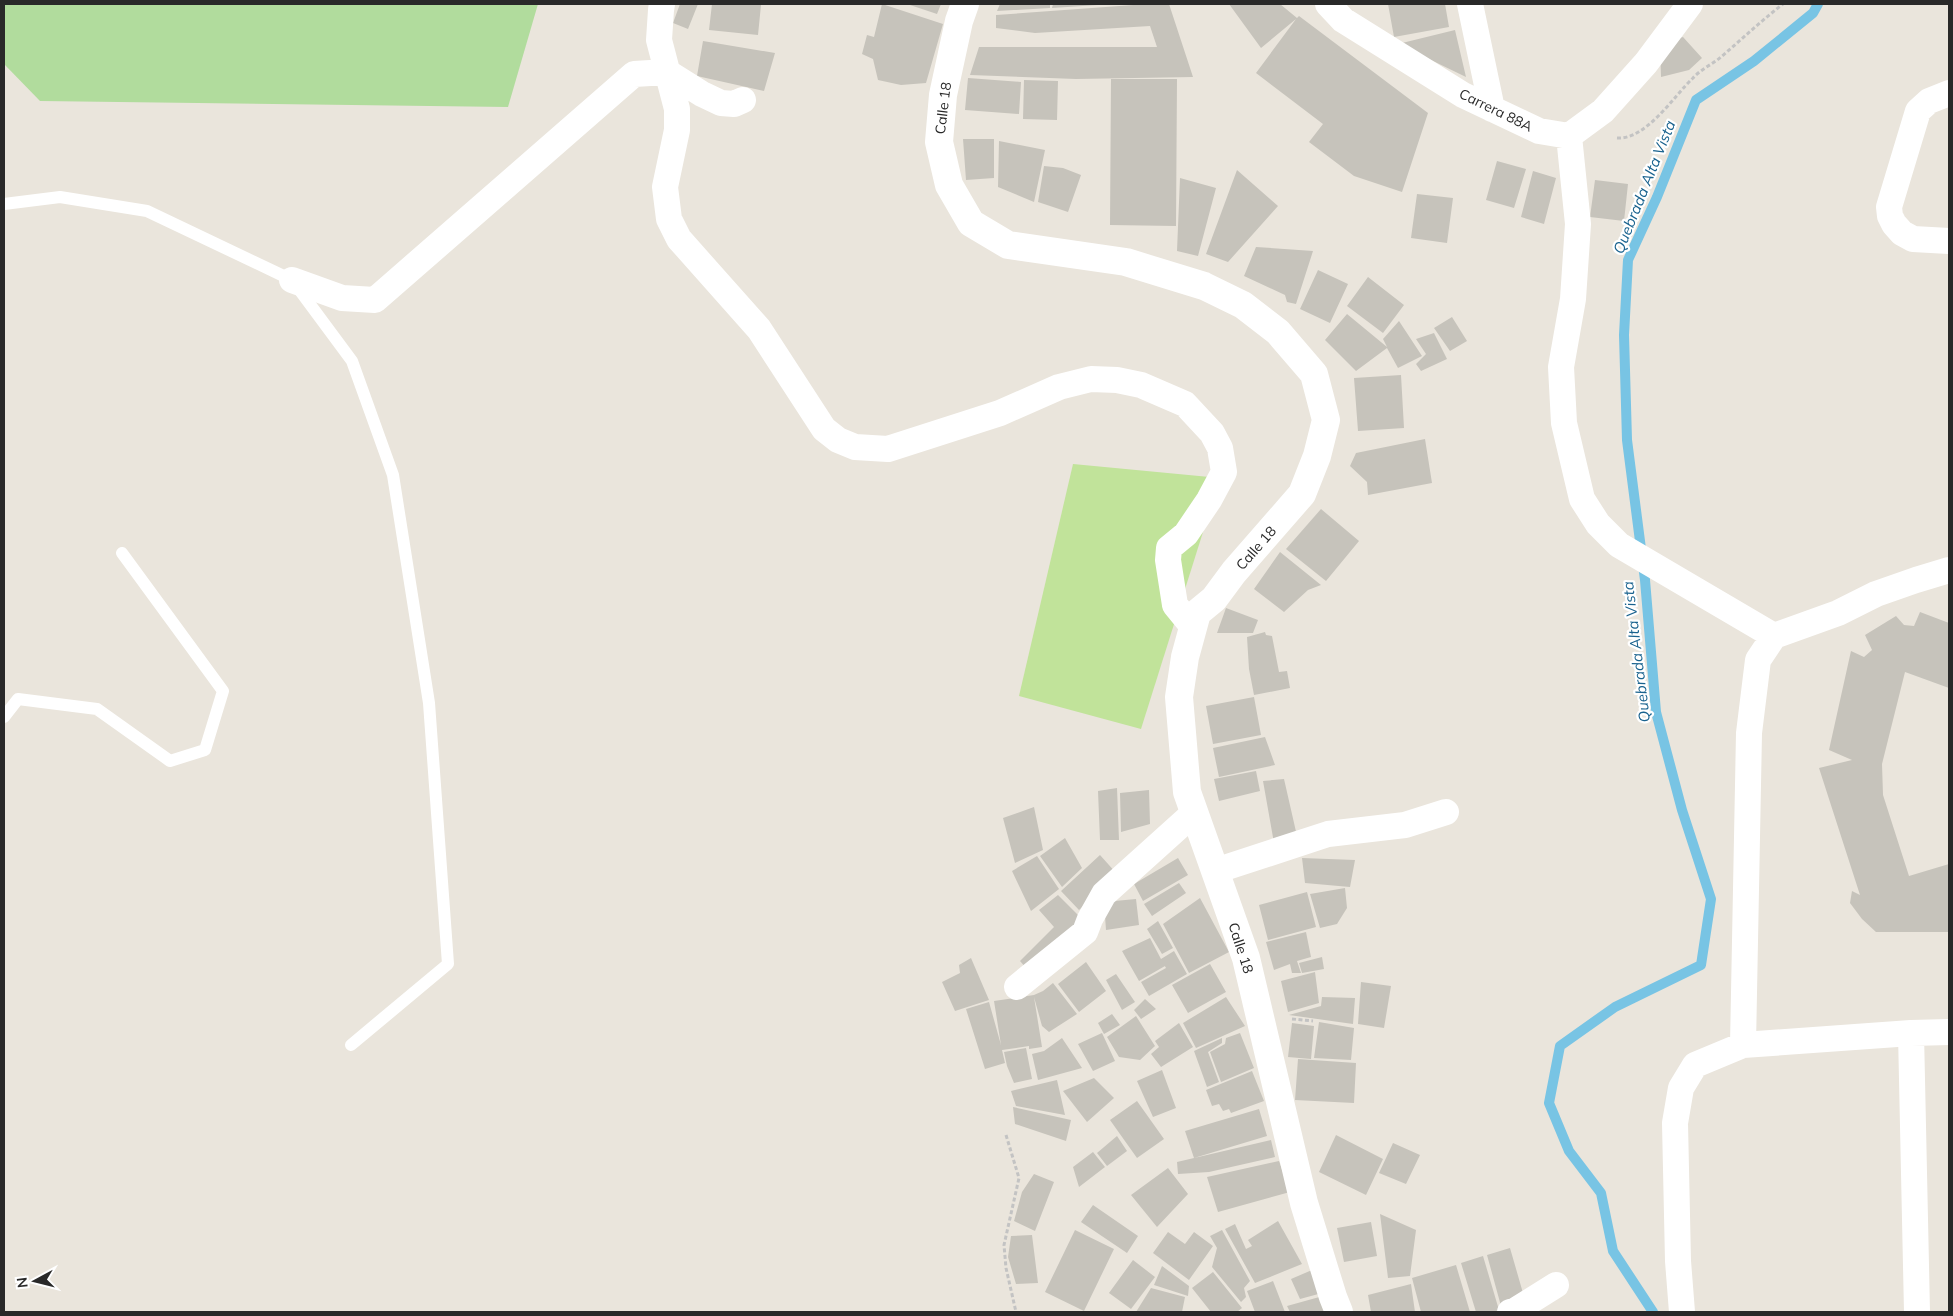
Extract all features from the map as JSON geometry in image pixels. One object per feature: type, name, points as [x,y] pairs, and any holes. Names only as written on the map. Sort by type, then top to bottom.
[{"type":"street","points":[[662,4],[660,40],[676,109],[678,130],[665,187],[669,219],[679,239],[759,329],[824,429],[838,440],[854,447],[888,449],[1000,413],[1059,387],[1091,379],[1117,380],[1141,385],[1185,404],[1212,433],[1220,448],[1224,472],[1209,500],[1186,534],[1170,548],[1168,560],[1175,605],[1193,627]]},
{"type":"street","name":"Calle 18","points":[[965,4],[959,21],[942,95],[939,142],[949,185],[970,223],[1008,245],[1126,262],[1204,286],[1243,305],[1278,332],[1314,374],[1326,420],[1317,456],[1302,494],[1234,572],[1214,599],[1197,613],[1184,657],[1179,697],[1187,792],[1246,958],[1304,1203],[1339,1312]]},
{"type":"street","name":"Carrera 88A","points":[[1328,4],[1344,20],[1463,95],[1539,131],[1569,136]]},
{"type":"street","points":[[1470,4],[1492,109]]},
{"type":"street","points":[[1690,4],[1646,63],[1603,111],[1569,136],[1578,224],[1573,299],[1561,367],[1564,423],[1582,499],[1598,524],[1620,545],[1774,636]]},
{"type":"street","points":[[292,280],[342,298],[376,300],[634,74],[667,72],[702,94],[721,103],[734,104],[744,100]]},
{"type":"street","points":[[1947,89],[1928,101],[1918,111],[1889,207],[1894,224],[1902,233],[1913,239],[1924,241],[1949,241]]},
{"type":"street","points":[[1743,1045],[1749,733],[1758,660],[1774,636],[1838,613],[1876,594],[1949,570]]},
{"type":"street","points":[[1017,986],[1086,932],[1090,919],[1104,894],[1194,812]]},
{"type":"street","points":[[1214,871],[1328,834],[1405,825],[1446,812]]},
{"type":"street","points":[[1682,1312],[1678,1261],[1675,1123],[1681,1088],[1694,1065],[1743,1045],[1949,1032]]},
{"type":"street","points":[[1911,1033],[1917,1312]]},
{"type":"street","points":[[1510,1312],[1556,1285]]},
{"type":"lane","points":[[4,204],[60,197],[147,211],[292,280],[352,361],[393,475],[429,703],[448,964],[351,1045]]},
{"type":"lane","points":[[4,717],[18,699],[97,709],[170,761],[205,750],[223,691],[122,554]]},
{"type":"path","points":[[1569,136],[1627,139],[1658,117],[1694,76],[1720,58],[1755,26],[1783,4]]},
{"type":"path","points":[[1006,1135],[1019,1178],[1004,1245],[1006,1268],[1016,1312]]},
{"type":"green space","points":[[4,4],[538,4],[508,107],[40,101],[4,64]]},
{"type":"green space","points":[[1073,464],[1220,478],[1141,729],[1019,696]]},
{"type":"building","points":[[680,4],[698,4],[688,29],[673,23]]},
{"type":"building","points":[[712,4],[761,5],[758,35],[709,30]]},
{"type":"building","points":[[882,4],[943,24],[926,83],[901,85],[878,80],[873,59],[862,54],[867,35],[874,37]]},
{"type":"building","points":[[907,4],[941,4],[937,14]]},
{"type":"building","points":[[1000,4],[1050,4],[1050,8],[997,11]]},
{"type":"building","points":[[1053,4],[1098,4],[1098,5],[1052,8]]},
{"type":"building","points":[[1169,4],[1193,77],[1076,79],[970,75],[979,47],[1157,47],[1150,26],[1035,33],[996,28],[996,15]]},
{"type":"building","points":[[1229,4],[1280,4],[1297,18],[1299,16],[1428,113],[1402,192],[1354,176],[1309,142],[1323,124],[1256,73],[1296,19],[1261,48]]},
{"type":"building","points":[[1388,4],[1445,4],[1449,27],[1394,37]]},
{"type":"building","points":[[1455,30],[1466,77],[1398,44]]},
{"type":"building","points":[[1683,37],[1702,58],[1689,70],[1661,77],[1660,44]]},
{"type":"building","points":[[703,41],[775,53],[764,91],[697,76]]},
{"type":"building","points":[[968,78],[1021,82],[1019,114],[965,110]]},
{"type":"building","points":[[1111,79],[1177,79],[1176,226],[1110,225]]},
{"type":"building","points":[[1024,80],[1058,81],[1057,120],[1023,119]]},
{"type":"building","points":[[963,139],[994,139],[994,178],[966,180]]},
{"type":"building","points":[[999,141],[1045,150],[1034,202],[998,187]]},
{"type":"building","points":[[1497,161],[1526,169],[1514,208],[1486,200]]},
{"type":"building","points":[[1044,166],[1063,168],[1081,175],[1068,212],[1038,202]]},
{"type":"building","points":[[1237,170],[1278,206],[1228,262],[1206,254]]},
{"type":"building","points":[[1533,171],[1556,178],[1544,224],[1521,217]]},
{"type":"building","points":[[1180,178],[1216,188],[1198,256],[1177,251]]},
{"type":"building","points":[[1595,180],[1628,184],[1624,221],[1590,217]]},
{"type":"building","points":[[1417,194],[1453,198],[1447,243],[1411,238]]},
{"type":"building","points":[[1256,247],[1313,251],[1296,304],[1287,302],[1285,295],[1244,276]]},
{"type":"building","points":[[1318,270],[1348,284],[1330,323],[1300,309]]},
{"type":"building","points":[[1368,277],[1404,305],[1383,333],[1347,306]]},
{"type":"building","points":[[1347,314],[1387,347],[1383,339],[1399,321],[1422,356],[1398,368],[1387,348],[1356,371],[1325,340]]},
{"type":"building","points":[[1452,317],[1467,341],[1450,351],[1434,328]]},
{"type":"building","points":[[1434,333],[1447,359],[1421,371],[1416,364],[1426,354],[1416,339]]},
{"type":"building","points":[[1401,375],[1404,428],[1358,431],[1354,378]]},
{"type":"building","points":[[1425,439],[1432,483],[1368,495],[1367,482],[1350,466],[1356,453]]},
{"type":"building","points":[[1321,509],[1359,541],[1326,581],[1286,549]]},
{"type":"building","points":[[1280,552],[1321,585],[1308,590],[1284,612],[1254,589]]},
{"type":"building","points":[[1226,608],[1258,620],[1253,633],[1217,633]]},
{"type":"building","points":[[1920,612],[1949,623],[1949,688],[1905,672],[1882,764],[1883,795],[1909,876],[1949,864],[1949,932],[1876,932],[1862,919],[1850,903],[1852,891],[1860,895],[1819,768],[1852,760],[1829,750],[1851,651],[1864,657],[1872,650],[1865,635],[1896,616],[1904,625],[1914,626]]},
{"type":"building","points":[[1265,632],[1266,635],[1272,636],[1279,672],[1287,671],[1290,688],[1254,695],[1249,669],[1247,637]]},
{"type":"building","points":[[1254,697],[1261,735],[1213,744],[1206,706]]},
{"type":"building","points":[[1265,737],[1275,765],[1219,777],[1213,748]]},
{"type":"building","points":[[1256,771],[1260,791],[1219,801],[1214,779]]},
{"type":"building","points":[[1284,779],[1297,836],[1274,843],[1263,781]]},
{"type":"building","points":[[1117,788],[1119,840],[1100,840],[1098,791]]},
{"type":"building","points":[[1149,790],[1150,824],[1121,832],[1120,793]]},
{"type":"building","points":[[1034,807],[1043,850],[1015,863],[1003,818]]},
{"type":"building","points":[[1065,838],[1082,868],[1062,887],[1040,856]]},
{"type":"building","points":[[1100,855],[1117,874],[1079,910],[1061,891]]},
{"type":"building","points":[[1037,856],[1059,889],[1031,911],[1012,871]]},
{"type":"building","points":[[1178,858],[1188,875],[1143,901],[1134,884]]},
{"type":"building","points":[[1302,858],[1355,860],[1350,887],[1305,883]]},
{"type":"building","points":[[1179,883],[1186,893],[1152,916],[1144,904]]},
{"type":"building","points":[[1345,888],[1347,908],[1337,924],[1320,928],[1310,894]]},
{"type":"building","points":[[1307,892],[1316,927],[1268,940],[1259,905]]},
{"type":"building","points":[[1058,895],[1082,919],[1027,969],[1020,961],[1054,927],[1039,910]]},
{"type":"building","points":[[1200,898],[1229,952],[1189,973],[1163,924]]},
{"type":"building","points":[[1136,899],[1139,925],[1106,930],[1104,902]]},
{"type":"building","points":[[1158,921],[1173,948],[1162,954],[1147,929]]},
{"type":"building","points":[[1306,932],[1311,957],[1297,961],[1301,973],[1292,973],[1290,964],[1274,970],[1266,942]]},
{"type":"building","points":[[1150,938],[1161,959],[1174,951],[1187,974],[1149,996],[1141,982],[1166,968],[1165,966],[1139,981],[1122,951]]},
{"type":"building","points":[[1322,957],[1324,969],[1302,973],[1299,963]]},
{"type":"building","points":[[971,958],[989,1000],[955,1011],[942,982],[960,973],[959,965]]},
{"type":"building","points":[[1086,962],[1106,991],[1079,1012],[1058,984]]},
{"type":"building","points":[[1210,964],[1226,992],[1188,1013],[1172,985]]},
{"type":"building","points":[[1315,972],[1319,1003],[1288,1012],[1281,981]]},
{"type":"building","points":[[1116,974],[1135,1002],[1122,1010],[1106,980]]},
{"type":"building","points":[[1361,982],[1391,986],[1384,1028],[1358,1024]]},
{"type":"building","points":[[1053,983],[1077,1014],[1049,1032],[1042,1026],[1034,997],[1042,1047],[1029,1049],[1029,1046],[1002,1050],[1005,1063],[985,1069],[966,1009],[989,1002],[1001,1045],[994,1001],[1034,995]]},
{"type":"building","points":[[1226,997],[1245,1026],[1196,1048],[1183,1023]]},
{"type":"building","points":[[1322,997],[1355,998],[1353,1024],[1289,1015],[1321,1006]]},
{"type":"building","points":[[1145,999],[1156,1009],[1141,1019],[1134,1010]]},
{"type":"building","points":[[1112,1014],[1120,1025],[1104,1034],[1098,1023]]},
{"type":"building","points":[[1136,1016],[1155,1046],[1140,1060],[1119,1057],[1107,1037]]},
{"type":"building","points":[[1319,1022],[1354,1028],[1351,1060],[1314,1058]]},
{"type":"building","points":[[1179,1023],[1193,1047],[1161,1067],[1151,1054],[1159,1047],[1155,1041]]},
{"type":"building","points":[[1292,1023],[1314,1026],[1311,1059],[1288,1057]]},
{"type":"building","points":[[1102,1033],[1115,1061],[1093,1071],[1078,1044]]},
{"type":"building","points":[[1240,1033],[1254,1068],[1221,1082],[1210,1052],[1225,1044],[1226,1038]]},
{"type":"building","points":[[1062,1038],[1082,1068],[1038,1080],[1032,1054],[1044,1051]]},
{"type":"building","points":[[1222,1038],[1222,1043],[1208,1052],[1219,1082],[1207,1087],[1194,1051]]},
{"type":"building","points":[[1026,1048],[1032,1079],[1014,1083],[1004,1052]]},
{"type":"building","points":[[1298,1059],[1356,1063],[1354,1103],[1295,1100]]},
{"type":"building","points":[[1162,1070],[1176,1108],[1153,1117],[1137,1081]]},
{"type":"building","points":[[1252,1071],[1264,1101],[1231,1113],[1229,1109],[1223,1111],[1219,1104],[1212,1106],[1206,1090]]},
{"type":"building","points":[[1094,1078],[1114,1098],[1087,1122],[1063,1091]]},
{"type":"building","points":[[1057,1080],[1065,1115],[1016,1106],[1011,1091]]},
{"type":"building","points":[[1137,1101],[1164,1139],[1137,1158],[1110,1120]]},
{"type":"building","points":[[1013,1107],[1071,1120],[1066,1141],[1015,1124]]},
{"type":"building","points":[[1259,1109],[1267,1136],[1194,1158],[1185,1131]]},
{"type":"building","points":[[1336,1135],[1383,1159],[1366,1195],[1319,1172]]},
{"type":"building","points":[[1117,1136],[1127,1151],[1107,1166],[1097,1153]]},
{"type":"building","points":[[1271,1140],[1275,1157],[1209,1172],[1178,1174],[1177,1162]]},
{"type":"building","points":[[1393,1143],[1420,1155],[1406,1184],[1379,1173]]},
{"type":"building","points":[[1093,1152],[1105,1167],[1079,1187],[1073,1167]]},
{"type":"building","points":[[1279,1161],[1290,1192],[1218,1212],[1207,1177]]},
{"type":"building","points":[[1168,1168],[1188,1194],[1157,1227],[1131,1195]]},
{"type":"building","points":[[1034,1174],[1054,1182],[1035,1231],[1014,1221],[1022,1192]]},
{"type":"building","points":[[1093,1205],[1138,1236],[1127,1253],[1081,1222]]},
{"type":"building","points":[[1380,1214],[1416,1230],[1410,1276],[1388,1278]]},
{"type":"building","points":[[1278,1221],[1302,1264],[1255,1283],[1225,1229],[1235,1224],[1246,1249],[1252,1246],[1248,1240]]},
{"type":"building","points":[[1371,1222],[1377,1256],[1344,1262],[1337,1228]]},
{"type":"building","points":[[1075,1230],[1114,1249],[1084,1311],[1045,1292]]},
{"type":"building","points":[[1222,1230],[1250,1281],[1244,1288],[1246,1297],[1241,1302],[1212,1267],[1217,1248],[1210,1236]]},
{"type":"building","points":[[1168,1232],[1185,1244],[1194,1232],[1213,1246],[1189,1280],[1153,1253]]},
{"type":"building","points":[[1032,1235],[1038,1283],[1016,1284],[1008,1257],[1011,1236]]},
{"type":"building","points":[[1510,1248],[1525,1300],[1501,1306],[1487,1255]]},
{"type":"building","points":[[1483,1256],[1499,1310],[1493,1312],[1476,1312],[1461,1263]]},
{"type":"building","points":[[1133,1260],[1155,1277],[1131,1309],[1109,1293]]},
{"type":"building","points":[[1456,1265],[1470,1312],[1421,1312],[1412,1278]]},
{"type":"building","points":[[1162,1266],[1189,1286],[1188,1296],[1154,1285]]},
{"type":"building","points":[[1312,1270],[1322,1293],[1300,1299],[1291,1279]]},
{"type":"building","points":[[1213,1272],[1242,1308],[1237,1312],[1211,1312],[1192,1288]]},
{"type":"building","points":[[1273,1281],[1285,1312],[1255,1312],[1247,1291]]},
{"type":"building","points":[[1411,1284],[1415,1312],[1371,1312],[1368,1295]]},
{"type":"building","points":[[1151,1288],[1185,1297],[1182,1312],[1136,1312]]},
{"type":"building","points":[[1323,1296],[1325,1312],[1290,1312],[1287,1306]]},
{"type":"waterway","name":"Quebrada Alta Vista","points":[[1653,1312],[1613,1251],[1601,1193],[1569,1151],[1549,1103],[1560,1046],[1615,1007],[1701,965],[1711,899],[1682,810],[1656,712],[1645,580],[1627,440],[1624,335],[1628,260],[1657,197],[1696,100],[1754,61],[1813,13],[1818,4]]}]
